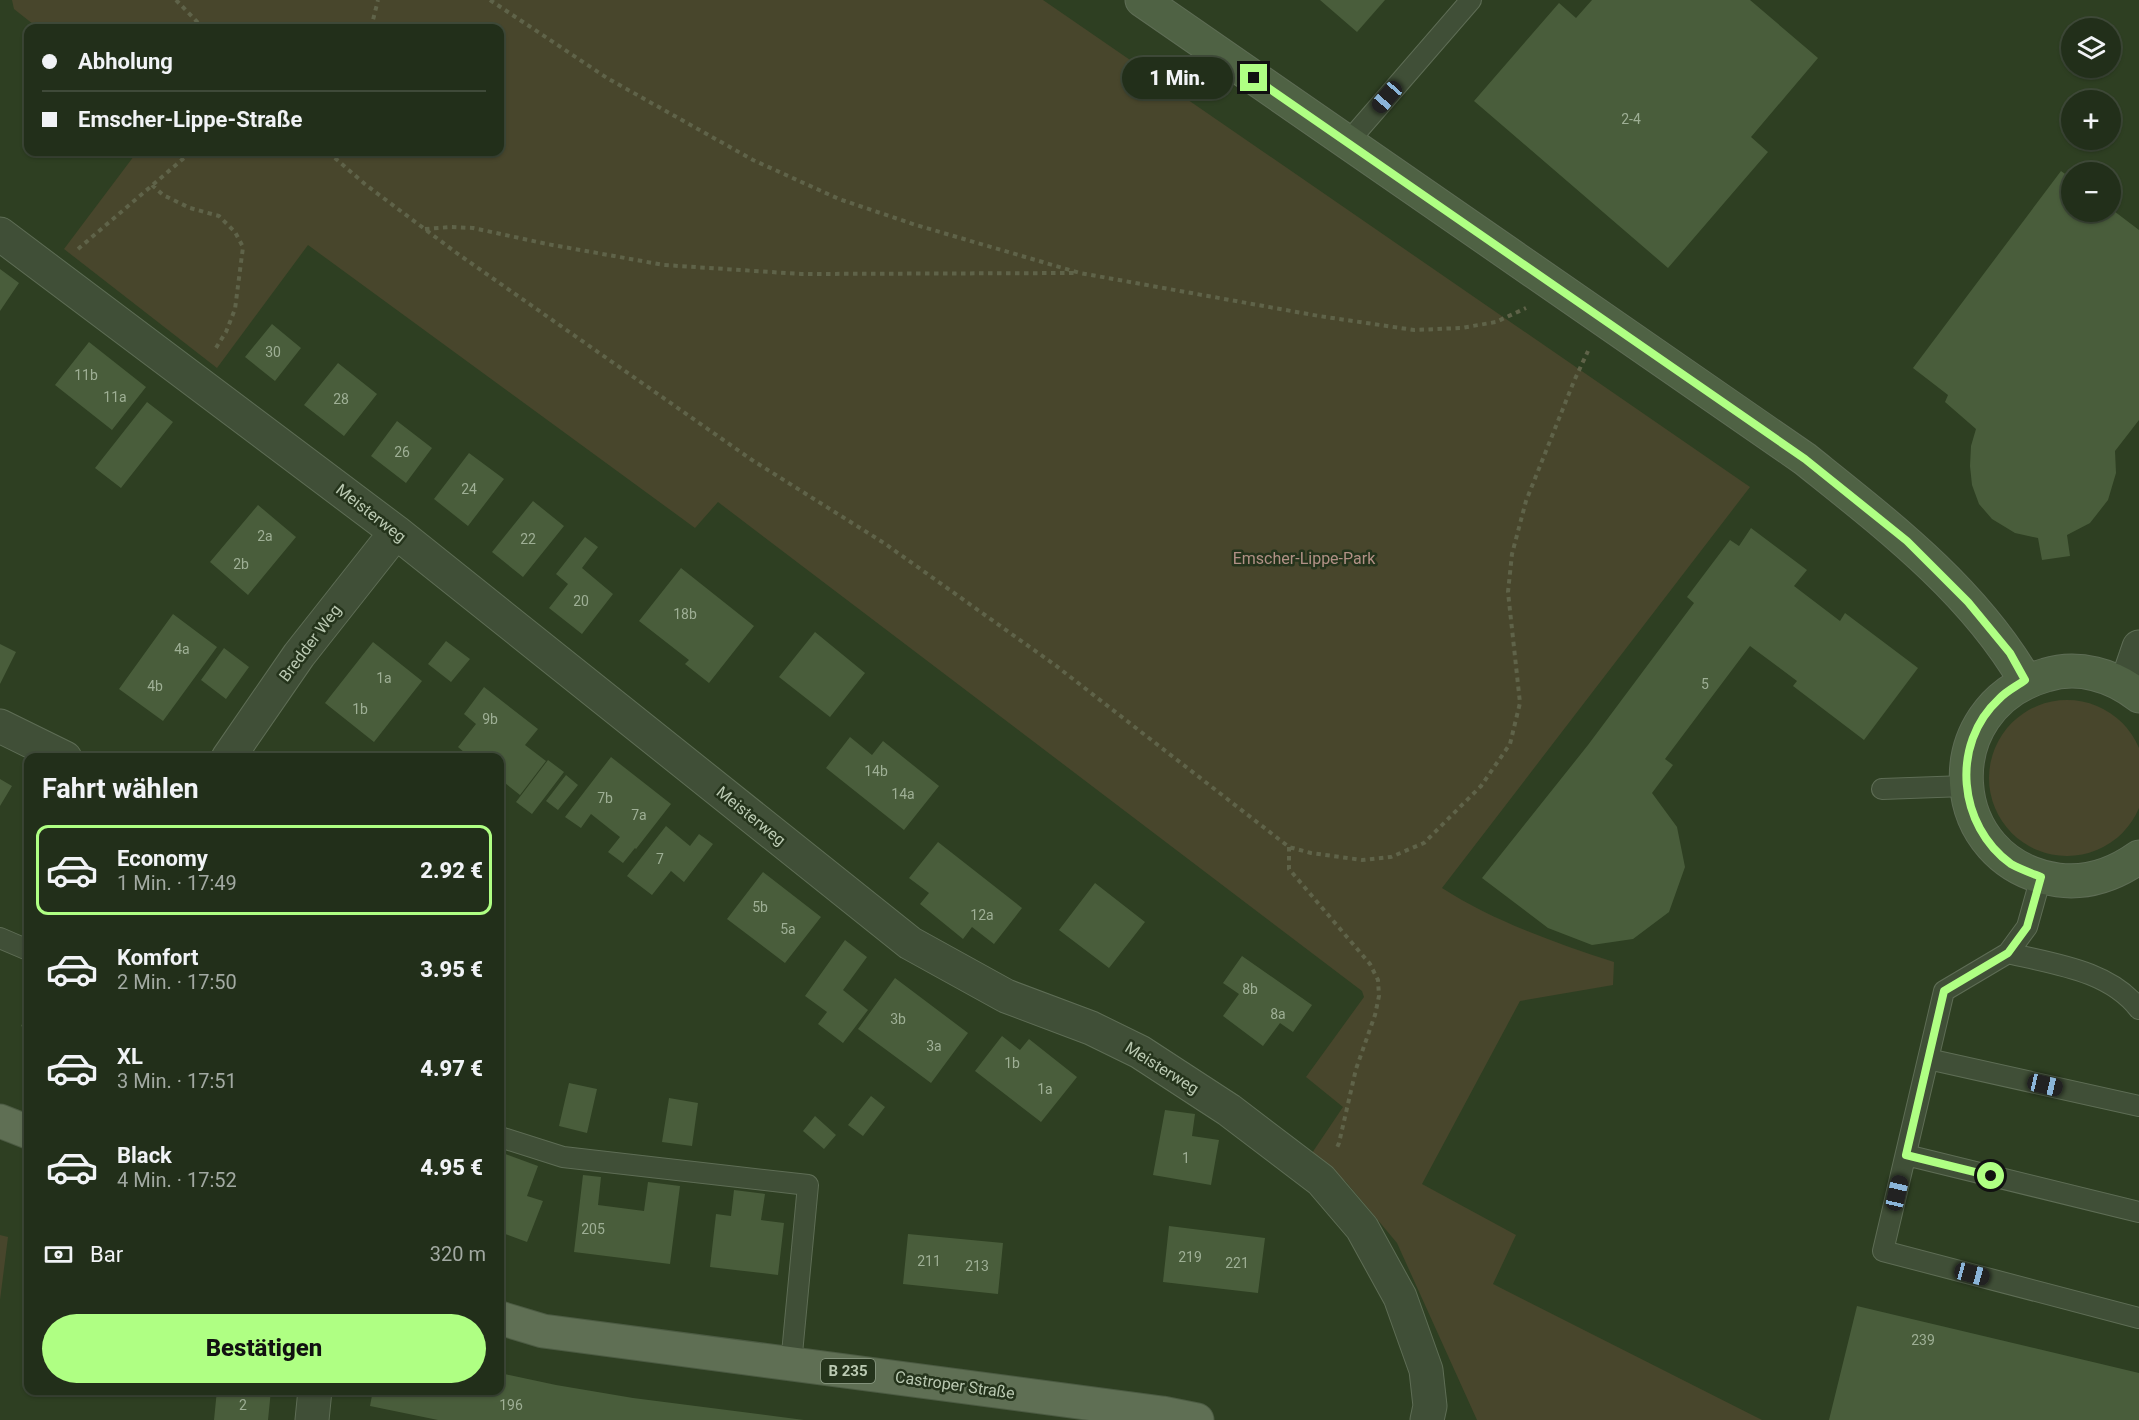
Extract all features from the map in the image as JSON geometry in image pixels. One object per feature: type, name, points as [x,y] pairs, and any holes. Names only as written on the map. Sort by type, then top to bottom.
[{"type":"main road","name":"Castroper Straße","points":[[504,1319],[543,1331],[1162,1413],[1197,1420]]},
{"type":"street","points":[[1142,0],[1805,459],[1907,541],[1968,602],[2010,653],[2025,680]]},
{"type":"street","name":"Meisterweg","points":[[0,234],[396,532],[910,943],[1006,996],[1091,1028],[1140,1052],[1229,1110],[1321,1180],[1362,1228],[1400,1297],[1426,1370],[1430,1406],[1427,1420]]},
{"type":"street","name":"Bredder Weg","points":[[231,753],[299,654],[396,532]]},
{"type":"street","points":[[2139,647],[2132,691],[2093,672],[2059,671],[2025,680],[1999,699],[1979,724],[1968,754],[1965,786],[1973,816],[1989,843],[2012,864],[2041,877],[2075,882],[2108,875],[2139,858]]},
{"type":"street","points":[[0,726],[55,753]]},
{"type":"street","points":[[312,1420],[314,1395]]},
{"type":"lane","points":[[1348,142],[1471,0]]},
{"type":"lane","points":[[1882,789],[1965,786]]},
{"type":"lane","points":[[2041,877],[2027,927],[2008,953],[1944,991],[1883,1251],[2139,1318]]},
{"type":"lane","points":[[0,938],[24,948]]},
{"type":"lane","points":[[2008,953],[2092,974],[2117,987],[2139,1009]]},
{"type":"lane","points":[[1928,1059],[2139,1106]]},
{"type":"lane","points":[[504,1138],[563,1157],[808,1185],[791,1364]]},
{"type":"lane","points":[[1906,1155],[2139,1212]]},
{"type":"path","points":[[176,0],[199,24]]},
{"type":"path","points":[[372,24],[378,0]]},
{"type":"path","points":[[490,0],[607,78],[753,160],[839,199],[916,225],[1080,273],[1319,316],[1414,330],[1461,328],[1496,322],[1563,291]]},
{"type":"path","points":[[91,238],[186,156]]},
{"type":"path","points":[[333,156],[366,185],[425,229],[752,460],[884,543],[1055,665],[1289,847],[1311,853],[1362,860],[1390,857],[1424,843],[1481,786],[1510,744],[1520,703],[1508,592],[1512,554],[1526,501],[1574,381],[1604,318]]},
{"type":"path","points":[[152,185],[163,195],[190,208],[219,216],[235,232],[243,247],[235,309],[226,332],[196,380]]},
{"type":"path","points":[[425,229],[472,228],[664,265],[801,274],[1080,273]]},
{"type":"path","points":[[1289,847],[1289,869],[1370,964],[1378,980],[1379,996],[1375,1015],[1356,1069],[1339,1143],[1321,1180]]},
{"type":"green space","name":"Emscher-Lippe-Park","points":[[12,0],[1043,0],[1750,487],[1442,888],[1504,921],[1614,962],[1613,985],[1520,1001],[1422,1184],[1516,1235],[1493,1284],[1762,1420],[1477,1420],[1397,1243],[1346,1182],[1312,1153],[1343,1107],[1306,1077],[1364,997],[1362,991],[718,502],[695,528],[308,245],[217,368],[64,249],[134,156],[504,156],[504,24],[33,24],[14,9]]},
{"type":"green space","points":[[2067,700],[2082,701],[2097,706],[2122,723],[2139,748],[2139,808],[2122,833],[2097,850],[2082,855],[2067,856],[2052,855],[2037,850],[2012,833],[1995,808],[1990,793],[1989,778],[1990,763],[1995,748],[2012,723],[2037,706],[2052,701]]},
{"type":"green space","points":[[0,1235],[8,1237],[0,1300]]},
{"type":"building","points":[[1320,0],[1385,0],[1357,32]]},
{"type":"building","points":[[1592,0],[1750,0],[1818,58],[1751,137],[1768,152],[1668,268],[1474,101],[1559,3],[1576,18]]},
{"type":"building","points":[[2061,171],[2061,222],[2121,222],[2121,216],[2139,230],[2139,420],[2115,451],[2116,473],[2108,500],[2090,523],[2067,535],[2070,556],[2042,560],[2038,538],[2015,533],[1992,519],[1979,504],[1972,485],[1970,466],[1971,446],[1976,429],[1945,402],[1948,395],[1913,368]]},
{"type":"building","points":[[0,269],[19,283],[0,311]]},
{"type":"building","points":[[272,324],[301,348],[275,381],[245,357]]},
{"type":"building","points":[[89,342],[146,387],[112,430],[55,385]]},
{"type":"building","points":[[338,363],[377,394],[344,436],[304,405]]},
{"type":"building","points":[[147,402],[173,422],[121,488],[95,468]]},
{"type":"building","points":[[397,421],[432,448],[406,483],[371,456]]},
{"type":"building","points":[[469,453],[504,479],[468,526],[434,499]]},
{"type":"building","points":[[533,501],[564,526],[523,577],[492,552]]},
{"type":"building","points":[[258,505],[296,537],[248,595],[210,562]]},
{"type":"building","points":[[1751,528],[1807,570],[1794,586],[1840,621],[1845,613],[1918,668],[1864,740],[1793,686],[1797,681],[1750,646],[1665,759],[1673,765],[1652,793],[1677,827],[1685,867],[1669,912],[1633,939],[1592,945],[1548,928],[1482,878],[1588,745],[1694,603],[1687,597],[1730,540],[1739,546]]},
{"type":"building","points":[[585,537],[598,547],[582,568],[613,594],[582,634],[549,608],[568,584],[556,574]]},
{"type":"building","points":[[681,568],[754,626],[709,683],[685,664],[689,660],[639,621]]},
{"type":"building","points":[[173,614],[217,647],[163,721],[119,689]]},
{"type":"building","points":[[815,632],[865,673],[830,717],[779,677]]},
{"type":"building","points":[[446,641],[470,659],[451,682],[428,664]]},
{"type":"building","points":[[373,642],[422,681],[374,742],[325,703]]},
{"type":"building","points":[[0,644],[16,652],[0,684]]},
{"type":"building","points":[[224,648],[249,667],[226,699],[201,680]]},
{"type":"building","points":[[484,687],[538,729],[525,745],[546,761],[520,795],[504,782],[504,753],[465,753],[458,747],[476,724],[464,714]]},
{"type":"building","points":[[850,737],[872,755],[883,741],[939,786],[904,830],[826,768]]},
{"type":"building","points":[[611,757],[671,804],[623,863],[608,852],[620,837],[591,814],[581,828],[565,817]]},
{"type":"building","points":[[548,760],[564,772],[532,814],[516,802]]},
{"type":"building","points":[[566,775],[578,785],[558,810],[546,801]]},
{"type":"building","points":[[0,779],[12,786],[0,806]]},
{"type":"building","points":[[666,826],[690,846],[699,834],[713,844],[684,882],[671,871],[652,895],[627,876]]},
{"type":"building","points":[[938,842],[1022,908],[994,944],[972,927],[963,939],[920,904],[929,893],[909,878]]},
{"type":"building","points":[[763,872],[821,917],[785,963],[727,919]]},
{"type":"building","points":[[1095,883],[1145,922],[1109,968],[1059,930]]},
{"type":"building","points":[[845,940],[867,957],[843,990],[868,1010],[843,1043],[818,1024],[827,1012],[805,996]]},
{"type":"building","points":[[1242,956],[1312,1005],[1293,1032],[1280,1023],[1263,1046],[1223,1016],[1239,994],[1223,983]]},
{"type":"building","points":[[895,978],[968,1033],[931,1083],[858,1029]]},
{"type":"building","points":[[1002,1036],[1020,1050],[1029,1039],[1077,1077],[1041,1122],[975,1071]]},
{"type":"building","points":[[569,1083],[597,1089],[587,1133],[559,1126]]},
{"type":"building","points":[[871,1096],[885,1107],[863,1136],[848,1125]]},
{"type":"building","points":[[669,1098],[698,1103],[692,1146],[662,1142]]},
{"type":"building","points":[[1165,1110],[1195,1114],[1192,1136],[1219,1140],[1211,1185],[1153,1175]]},
{"type":"building","points":[[815,1116],[836,1135],[824,1149],[803,1131]]},
{"type":"building","points":[[504,1153],[538,1166],[527,1196],[543,1201],[527,1242],[504,1233]]},
{"type":"building","points":[[583,1175],[601,1177],[598,1205],[644,1211],[648,1182],[680,1186],[670,1264],[574,1252]]},
{"type":"building","points":[[734,1190],[765,1194],[761,1220],[784,1223],[778,1275],[710,1267],[716,1214],[731,1216]]},
{"type":"building","points":[[1169,1226],[1265,1238],[1258,1293],[1163,1282]]},
{"type":"building","points":[[908,1234],[1003,1243],[998,1294],[903,1284]]},
{"type":"building","points":[[1857,1306],[2139,1373],[2139,1420],[1829,1420]]},
{"type":"building","points":[[504,1374],[633,1398],[804,1420],[438,1420],[370,1406],[372,1395],[504,1395]]},
{"type":"building","points":[[216,1395],[270,1395],[268,1420],[214,1420]]},
{"type":"route","points":[[1254,78],[1805,459],[1907,541],[1968,602],[2010,653],[2025,680],[1999,699],[1979,724],[1968,754],[1965,786],[1973,816],[1989,843],[2012,864],[2041,877],[2027,927],[2008,953],[1944,991],[1906,1155],[1991,1176]]}]
